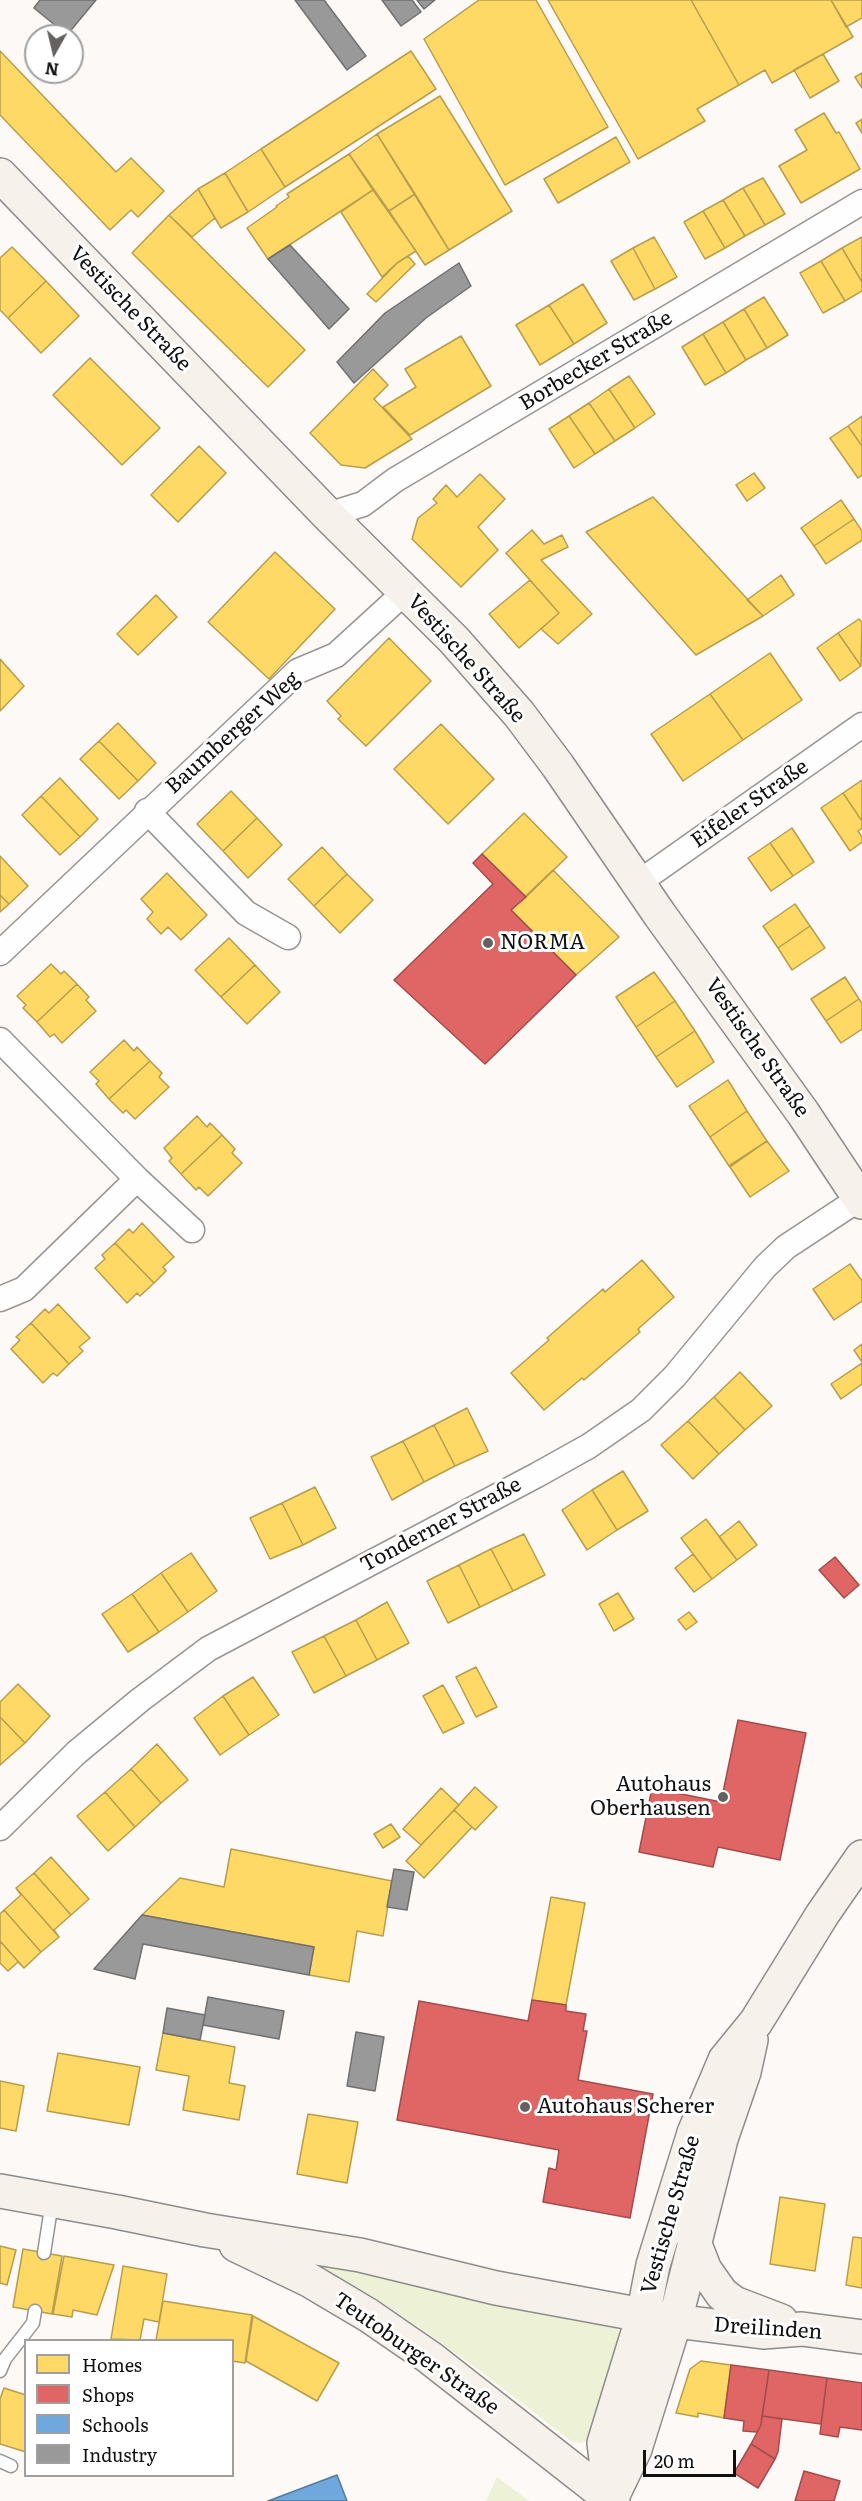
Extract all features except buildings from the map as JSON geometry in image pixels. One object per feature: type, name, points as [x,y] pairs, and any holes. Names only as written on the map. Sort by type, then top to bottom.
[{"type":"street","name":"Vestische Straße","points":[[0,175],[328,515],[454,640],[519,714],[803,1113],[861,1199]]},
{"type":"street","name":"Borbecker Straße","points":[[328,515],[363,504],[395,480],[862,202]]},
{"type":"street","name":"Baumberger Weg","points":[[0,953],[147,811],[298,671],[336,655],[405,592]]},
{"type":"street","name":"Eifeler Straße","points":[[638,883],[862,725]]},
{"type":"street","name":"Baumberger Weg","points":[[147,811],[246,913],[288,938]]},
{"type":"street","points":[[0,1040],[137,1179],[192,1230]]},
{"type":"street","points":[[0,1299],[24,1289],[137,1179]]},
{"type":"street","name":"Tonderner Straße","points":[[0,1828],[76,1754],[140,1700],[208,1649],[537,1475],[589,1446],[641,1410],[708,1340],[765,1267],[786,1247],[861,1199]]},
{"type":"street","name":"Vestische Straße","points":[[612,2500],[604,2443],[643,2316],[653,2265],[694,2133],[724,2060],[756,2022],[822,1915],[862,1857]]},
{"type":"street","name":"Vestische Straße","points":[[612,2500],[635,2449],[675,2321],[721,2139],[744,2072],[756,2022]]},
{"type":"street","name":"Teutoburger Straße","points":[[0,2191],[205,2230],[360,2255],[496,2289],[675,2321]]},
{"type":"street","name":"Teutoburger Straße","points":[[205,2230],[309,2280],[368,2315],[429,2357],[612,2500]]},
{"type":"street","name":"Vestische Straße","points":[[694,2242],[712,2282],[734,2303],[802,2329]]},
{"type":"street","name":"Dreilinden","points":[[675,2321],[764,2332],[802,2329],[862,2337]]},
{"type":"lane","points":[[44,2253],[52,2200]]},
{"type":"lane","points":[[0,2371],[5,2359],[33,2323],[35,2311]]},
{"type":"green space","points":[[322,2261],[608,2323],[617,2328],[623,2340],[591,2439],[580,2443],[571,2441],[422,2329],[374,2297],[319,2267],[318,2263]]},
{"type":"green space","points":[[497,2477],[529,2501],[486,2501]]},
{"type":"place","name":"NORMA","points":[[488,943]]},
{"type":"place","name":"Autohaus Oberhausen","points":[[723,1797]]},
{"type":"place","name":"Autohaus Scherer","points":[[525,2107]]}]
